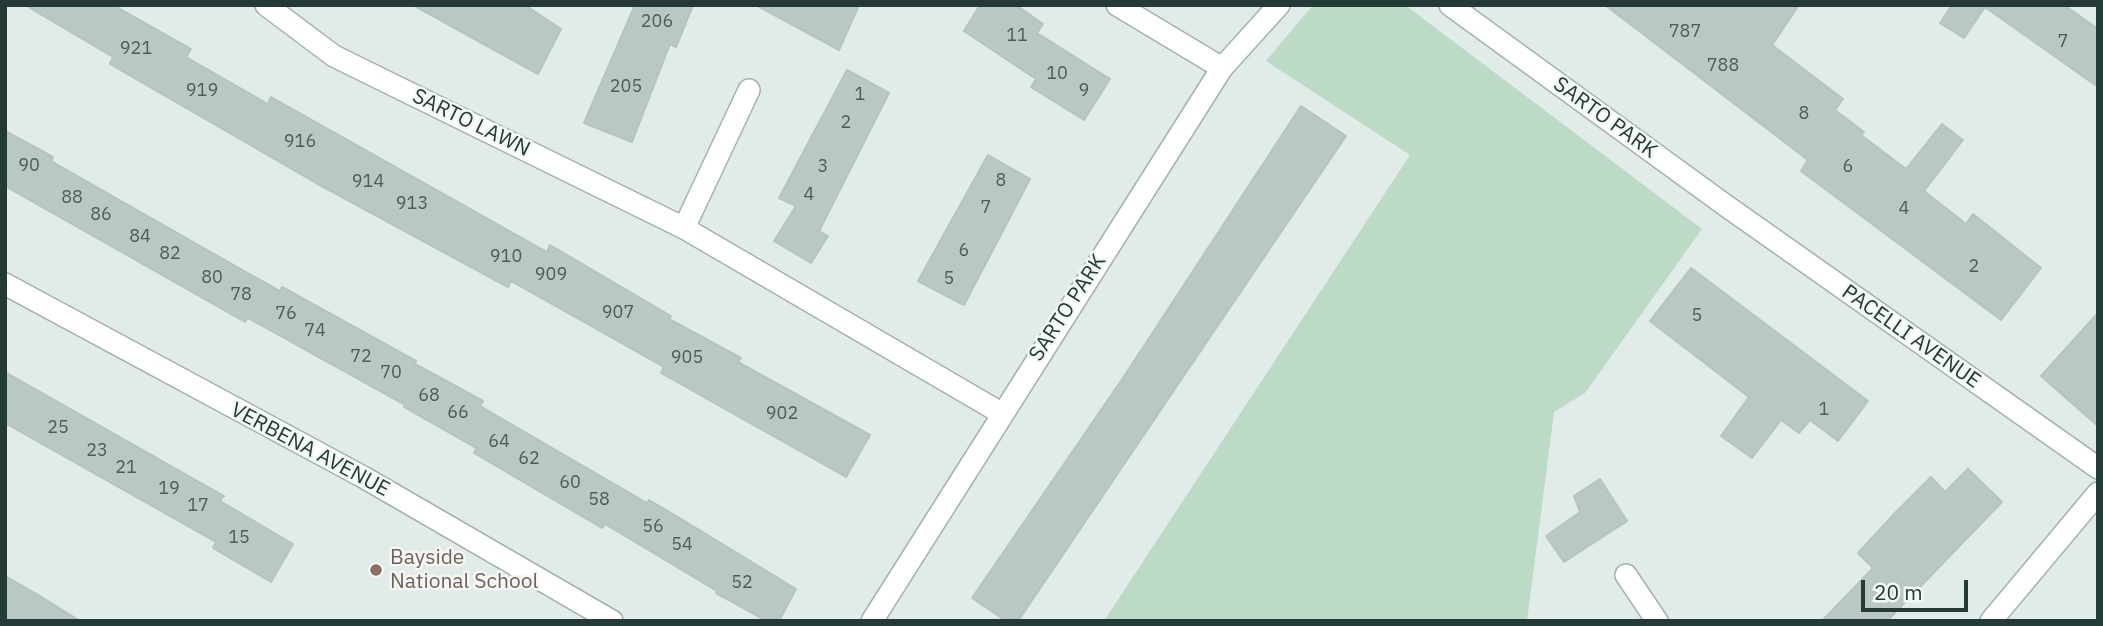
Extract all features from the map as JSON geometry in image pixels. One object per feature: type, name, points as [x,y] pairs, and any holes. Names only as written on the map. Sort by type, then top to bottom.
[{"type":"street","name":"SARTO LAWN","points":[[266,5],[334,56],[684,228],[1001,413]]},
{"type":"street","points":[[1117,5],[1222,68]]},
{"type":"street","name":"SARTO PARK","points":[[872,621],[1001,413],[1222,68],[1279,5]]},
{"type":"street","name":"SARTO PARK","points":[[1450,5],[1725,205]]},
{"type":"street","points":[[684,228],[749,90]]},
{"type":"street","name":"PACELLI AVENUE","points":[[1725,205],[2098,468]]},
{"type":"street","name":"VERBENA AVENUE","points":[[5,284],[365,478],[612,621]]},
{"type":"street","points":[[1991,621],[2098,493]]},
{"type":"street","points":[[1626,575],[1657,621]]},
{"type":"green space","points":[[1313,5],[1405,5],[1702,229],[1585,393],[1554,412],[1527,621],[1104,621],[1410,155],[1266,61]]},
{"type":"building","points":[[25,5],[113,5],[191,49],[186,57],[268,104],[271,97],[547,252],[550,245],[671,316],[669,319],[741,358],[738,362],[870,435],[846,477],[661,373],[664,367],[511,281],[508,287],[316,183],[110,64],[113,57]]},
{"type":"building","points":[[413,5],[525,5],[561,29],[538,74]]},
{"type":"building","points":[[635,5],[693,5],[676,47],[670,44],[632,142],[584,123]]},
{"type":"building","points":[[756,5],[859,5],[839,50]]},
{"type":"building","points":[[980,5],[1016,5],[1043,24],[1037,33],[1110,79],[1084,120],[1031,87],[1036,79],[964,31]]},
{"type":"building","points":[[1605,5],[1799,5],[1772,45],[1843,99],[1835,110],[1864,132],[1861,135],[1906,169],[1942,124],[1963,140],[1924,191],[1966,224],[1973,214],[2041,268],[2001,320],[1801,171],[1808,160]]},
{"type":"building","points":[[1952,5],[2064,5],[2098,29],[2098,87],[1985,7],[1964,38],[1940,23]]},
{"type":"building","points":[[847,70],[889,93],[819,231],[828,236],[811,263],[774,241],[796,206],[779,198]]},
{"type":"building","points":[[1301,106],[1346,136],[1018,621],[1006,621],[972,598],[1123,378]]},
{"type":"building","points":[[5,131],[53,157],[51,161],[237,267],[280,291],[282,287],[416,361],[415,364],[483,401],[480,406],[647,503],[649,500],[796,589],[779,621],[767,621],[716,593],[717,591],[605,524],[602,528],[474,453],[476,448],[404,407],[405,405],[248,318],[245,322],[5,186]]},
{"type":"building","points":[[988,155],[1030,179],[964,305],[918,281]]},
{"type":"building","points":[[1691,268],[1868,401],[1838,441],[1810,420],[1799,433],[1781,420],[1752,458],[1721,436],[1749,397],[1650,321]]},
{"type":"building","points":[[2098,313],[2098,426],[2041,376]]},
{"type":"building","points":[[5,372],[224,496],[220,501],[293,544],[271,582],[213,548],[216,542],[5,423]]},
{"type":"building","points":[[1968,469],[2002,502],[1887,621],[1822,621],[1873,568],[1858,553],[1896,512],[1931,477],[1945,492]]},
{"type":"building","points":[[1600,479],[1627,521],[1564,562],[1546,536],[1580,512],[1574,496]]},
{"type":"building","points":[[5,576],[35,593],[80,621],[5,621]]},
{"type":"place","name":"Bayside National School","points":[[376,570]]}]
